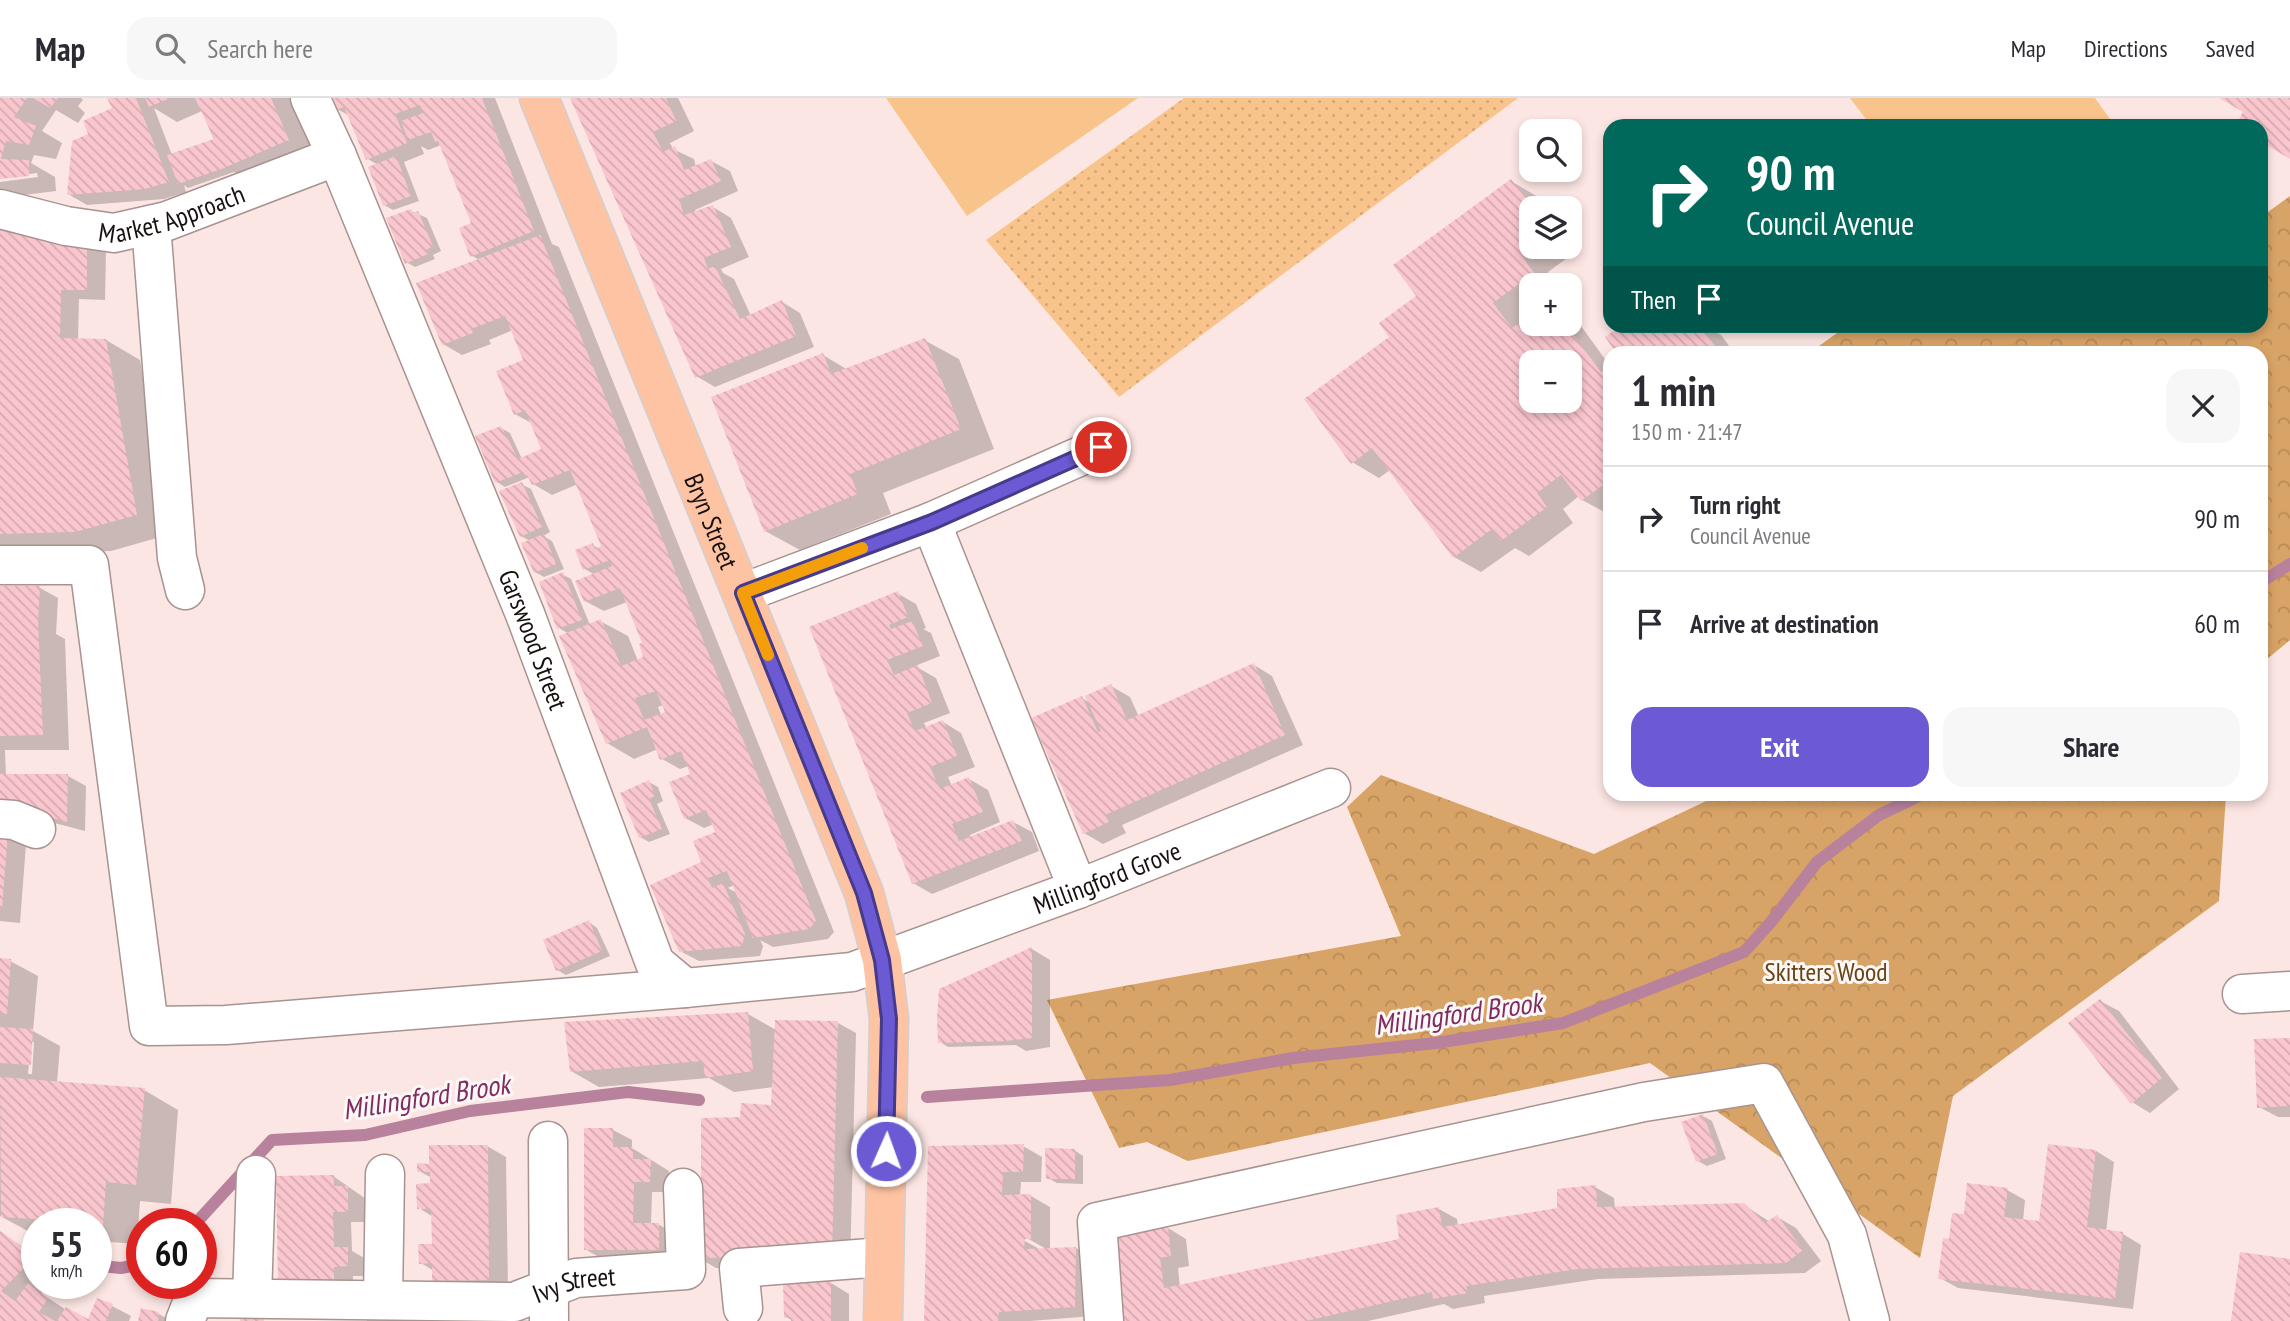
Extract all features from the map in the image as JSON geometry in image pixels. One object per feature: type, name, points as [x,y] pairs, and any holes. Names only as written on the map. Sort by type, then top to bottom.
[{"type":"main road","name":"Bryn Street","points":[[539,98],[864,893],[882,960],[889,1019],[883,1321]]},
{"type":"street","name":"Garswood Street","points":[[310,98],[337,156],[525,614],[655,963],[685,989]]},
{"type":"street","name":"Market Approach","points":[[0,209],[66,226],[114,233],[167,221],[337,156]]},
{"type":"street","points":[[151,225],[177,558],[185,590]]},
{"type":"street","points":[[743,593],[932,522],[1101,447]]},
{"type":"street","points":[[932,522],[1078,889]]},
{"type":"street","points":[[0,565],[89,565],[149,1026],[226,1025],[685,989],[852,972],[882,960]]},
{"type":"street","name":"Millingford Grove","points":[[882,960],[1078,889],[1331,788]]},
{"type":"street","points":[[0,819],[14,820],[36,829]]},
{"type":"street","points":[[2242,994],[2290,991]]},
{"type":"street","points":[[1104,1321],[1097,1222],[1644,1102],[1763,1083],[1847,1235],[1870,1321]]},
{"type":"street","points":[[548,1141],[548,1305]]},
{"type":"street","points":[[383,1299],[385,1174]]},
{"type":"street","points":[[252,1298],[256,1175]]},
{"type":"street","name":"Ivy Street","points":[[186,1321],[194,1298],[383,1299],[548,1305],[576,1278],[686,1270],[683,1188]]},
{"type":"street","points":[[743,1308],[739,1268],[883,1257]]},
{"type":"shaded area","points":[[886,98],[1138,98],[967,216]]},
{"type":"shaded area","points":[[1184,98],[1518,98],[1119,397],[986,240]]},
{"type":"shaded area","points":[[1850,98],[2095,98],[2110,119],[1866,119]]},
{"type":"green space","points":[[2290,196],[2290,640],[2268,658],[2268,346],[1819,346],[1837,333],[2268,333],[2268,212]]},
{"type":"green space","name":"Skitters Wood","points":[[1381,775],[1594,854],[1706,801],[2226,801],[2219,901],[1953,1096],[1920,1258],[1650,1063],[1188,1161],[1147,1142],[1119,1148],[1047,1000],[1401,936],[1347,807]]},
{"type":"building","points":[[0,98],[27,98],[14,117],[36,126],[29,145],[6,141],[1,159],[29,160],[29,176],[0,179]]},
{"type":"building","points":[[33,98],[58,98],[50,108]]},
{"type":"building","points":[[107,98],[136,98],[169,182],[145,189],[67,195],[72,141],[88,134],[83,121],[112,108]]},
{"type":"building","points":[[145,98],[170,98],[149,107]]},
{"type":"building","points":[[195,98],[271,98],[289,140],[178,184],[167,155],[214,139]]},
{"type":"building","points":[[331,98],[482,98],[534,231],[470,257],[459,228],[471,223],[438,141],[435,142],[431,132],[408,140],[401,121],[423,113],[420,105],[395,114],[407,143],[366,160],[344,107],[336,110]]},
{"type":"building","points":[[570,98],[666,98],[676,121],[653,132],[663,152],[675,146],[684,170],[711,159],[721,181],[679,199],[684,215],[713,205],[731,247],[704,258],[708,269],[715,266],[740,319],[782,300],[796,336],[695,378]]},
{"type":"building","points":[[2219,98],[2290,98],[2290,159],[2268,146],[2268,119],[2239,119],[2243,112]]},
{"type":"building","points":[[396,156],[411,196],[383,206],[368,167]]},
{"type":"building","points":[[1511,179],[1524,196],[1519,196],[1519,259],[1524,259],[1534,273],[1519,273],[1519,284],[1493,303],[1512,328],[1519,323],[1519,336],[1574,336],[1601,372],[1603,371],[1603,485],[1581,501],[1561,475],[1537,493],[1547,507],[1501,541],[1492,529],[1453,558],[1372,448],[1351,464],[1304,399],[1389,337],[1379,323],[1416,296],[1393,265]]},
{"type":"building","points":[[411,209],[413,213],[418,211],[433,246],[426,250],[428,254],[405,264],[386,218]]},
{"type":"building","points":[[0,229],[87,237],[87,290],[61,290],[60,338],[106,339],[137,515],[75,532],[0,534]]},
{"type":"building","points":[[540,235],[816,921],[809,929],[753,938],[727,871],[708,878],[712,888],[723,883],[745,934],[742,946],[679,952],[650,885],[701,862],[693,841],[715,832],[706,810],[684,819],[669,782],[690,774],[681,751],[660,760],[647,727],[606,744],[559,636],[601,619],[621,666],[643,657],[639,644],[642,643],[620,588],[584,602],[575,581],[612,566],[610,560],[583,570],[575,550],[593,543],[595,549],[601,546],[570,470],[532,485],[523,472],[495,483],[475,436],[501,426],[518,459],[541,449],[525,410],[514,415],[496,371],[523,360],[505,316],[471,329],[473,333],[442,345],[416,283]],"holes":[[[656,691],[665,712],[644,720],[635,698]]]},
{"type":"building","points":[[1611,333],[1705,333],[1715,346],[1611,346],[1605,337]]},
{"type":"building","points":[[925,338],[961,429],[850,474],[858,494],[764,532],[711,397],[823,353],[831,374]]},
{"type":"building","points":[[522,482],[542,527],[520,537],[499,491]]},
{"type":"building","points":[[544,534],[556,564],[534,573],[521,543]]},
{"type":"building","points":[[563,572],[582,620],[557,629],[539,582]]},
{"type":"building","points":[[0,586],[40,586],[38,622],[43,735],[0,736]]},
{"type":"building","points":[[898,591],[908,617],[889,625],[891,629],[912,621],[923,646],[887,660],[894,675],[918,665],[932,703],[907,713],[915,731],[943,720],[957,756],[930,767],[940,789],[969,777],[983,812],[952,824],[959,841],[1013,820],[1022,841],[912,884],[809,627]]},
{"type":"building","points":[[1254,663],[1285,735],[1105,815],[1109,822],[1083,834],[1031,718],[1082,696],[1098,732],[1101,731],[1085,696],[1111,684],[1127,720]]},
{"type":"building","points":[[0,774],[68,774],[67,822],[0,804]]},
{"type":"building","points":[[649,780],[655,796],[649,799],[662,829],[639,838],[620,793]]},
{"type":"building","points":[[0,831],[8,832],[2,909],[0,909]]},
{"type":"building","points":[[589,920],[602,951],[556,971],[543,940]]},
{"type":"building","points":[[1032,947],[1032,1038],[938,1043],[939,989]]},
{"type":"building","points":[[0,958],[11,959],[7,1014],[0,1013]]},
{"type":"building","points":[[2100,999],[2162,1078],[2131,1104],[2068,1023]]},
{"type":"building","points":[[748,1012],[753,1071],[705,1078],[703,1061],[570,1072],[564,1022]]},
{"type":"building","points":[[775,1020],[838,1021],[832,1256],[696,1258],[701,1187],[701,1118],[740,1117],[741,1103],[771,1105]]},
{"type":"building","points":[[0,1027],[33,1029],[31,1065],[0,1063]]},
{"type":"building","points":[[2290,1038],[2290,1106],[2257,1108],[2254,1039]]},
{"type":"building","points":[[0,1077],[145,1088],[136,1185],[106,1182],[104,1208],[21,1208],[21,1218],[1,1217]]},
{"type":"building","points":[[1703,1114],[1718,1154],[1696,1162],[1681,1122]]},
{"type":"building","points":[[584,1128],[613,1128],[613,1147],[633,1147],[633,1159],[651,1159],[650,1182],[634,1182],[633,1223],[659,1223],[659,1250],[584,1250]]},
{"type":"building","points":[[1024,1144],[1023,1172],[1003,1172],[1002,1195],[1031,1194],[1031,1239],[1025,1239],[1024,1249],[1076,1247],[1075,1307],[999,1312],[998,1321],[924,1321],[928,1146]]},
{"type":"building","points":[[2048,1144],[2096,1150],[2087,1227],[2123,1232],[2115,1299],[1938,1279],[1943,1238],[1949,1239],[1952,1213],[1964,1214],[1967,1183],[2008,1188],[2004,1217],[2039,1221]]},
{"type":"building","points":[[429,1145],[488,1145],[489,1280],[432,1281],[432,1263],[419,1264],[418,1244],[432,1244],[431,1209],[417,1209],[416,1184],[430,1183],[430,1172],[417,1172],[417,1163],[429,1164]]},
{"type":"building","points":[[1045,1148],[1075,1149],[1075,1179],[1046,1179]]},
{"type":"building","points":[[334,1175],[334,1186],[348,1186],[348,1212],[333,1212],[334,1247],[348,1247],[348,1266],[334,1267],[334,1284],[278,1285],[276,1176]]},
{"type":"building","points":[[1596,1185],[1597,1207],[1744,1203],[1765,1223],[1777,1215],[1803,1250],[1786,1263],[1578,1269],[1466,1286],[1468,1293],[1433,1299],[1432,1292],[1306,1321],[1113,1321],[1113,1236],[1168,1226],[1171,1256],[1160,1258],[1164,1288],[1399,1239],[1396,1215],[1439,1207],[1442,1227],[1557,1208],[1557,1189]]},
{"type":"building","points":[[0,1231],[21,1246],[21,1271],[1,1291],[15,1301],[21,1293],[21,1299],[47,1299],[39,1312],[55,1321],[0,1321]]},
{"type":"building","points":[[2240,1252],[2290,1259],[2290,1321],[2231,1321]]},
{"type":"building","points":[[783,1281],[831,1281],[831,1321],[791,1321],[791,1317],[784,1318]]},
{"type":"building","points":[[97,1299],[113,1304],[106,1321],[57,1321],[66,1307],[88,1319]]},
{"type":"building","points":[[141,1308],[159,1312],[158,1321],[138,1321]]},
{"type":"building","points":[[264,1316],[264,1321],[240,1321],[240,1317]]},
{"type":"waterway","name":"Millingford Brook","points":[[2268,578],[2290,564]]},
{"type":"waterway","name":"Millingford Brook","points":[[927,1097],[1170,1080],[1293,1058],[1436,1043],[1563,1023],[1744,952],[1817,862],[1879,815],[1908,801]]},
{"type":"waterway","name":"Millingford Brook","points":[[210,1208],[272,1140],[365,1135],[470,1111],[628,1092],[699,1100]]},
{"type":"waterway","name":"Millingford Brook","points":[[112,1267],[126,1267]]},
{"type":"slow traffic","points":[[768,655],[743,593],[862,548]]},
{"type":"route","points":[[886,1151],[889,1019],[882,960],[864,893],[743,593],[932,522],[1101,447]]}]
